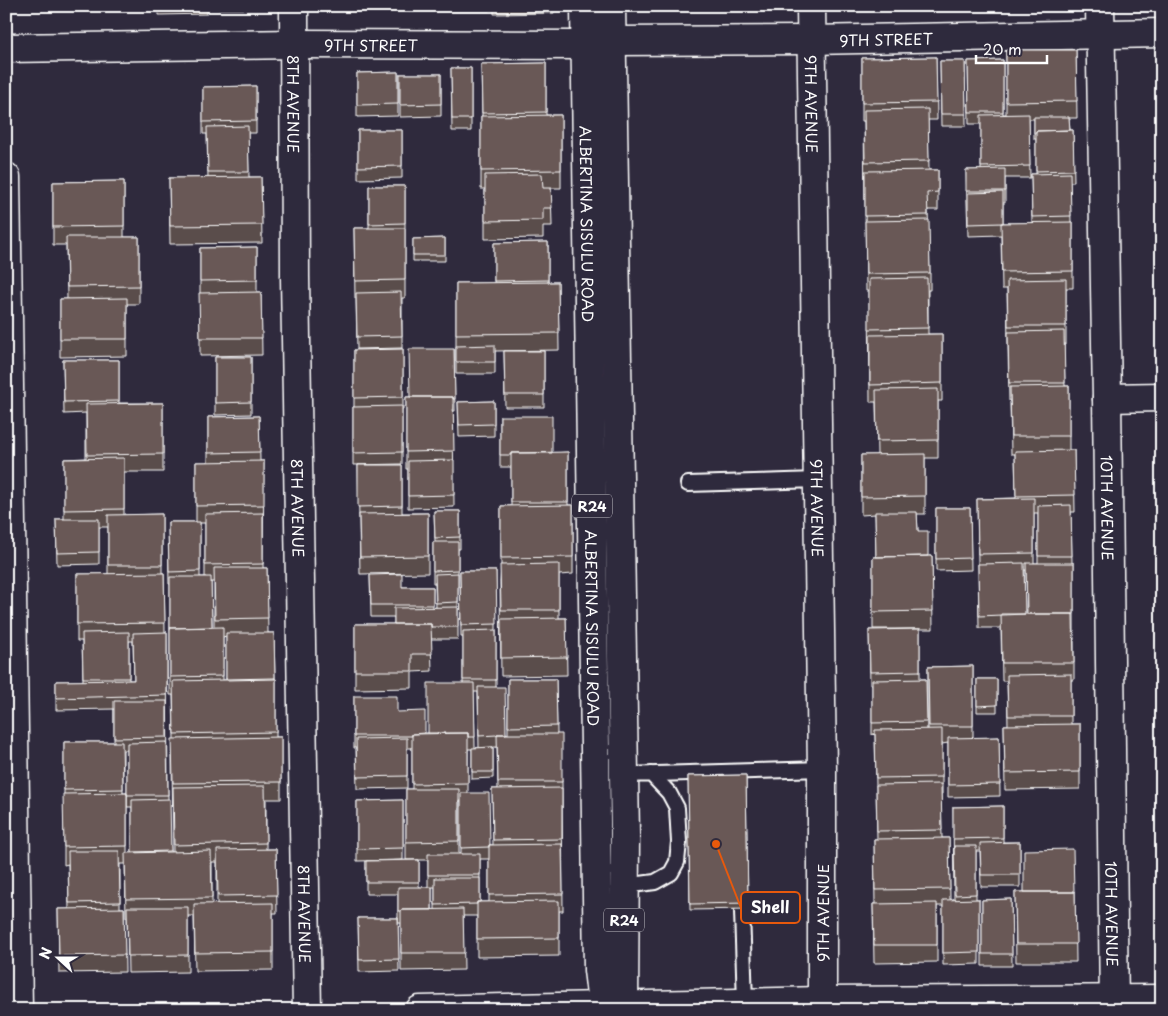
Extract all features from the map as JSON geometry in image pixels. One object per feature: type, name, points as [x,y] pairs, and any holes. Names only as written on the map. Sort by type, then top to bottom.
[{"type":"street","name":"8TH AVENUE","points":[[294,6],[295,287],[307,1010]]},
{"type":"street","name":"ALBERTINA SISULU ROAD","points":[[585,6],[598,43],[624,775],[625,886],[613,1008]]},
{"type":"street","name":"ALBERTINA SISULU ROAD","points":[[611,6],[598,43],[598,970],[613,1008]]},
{"type":"street","name":"9TH AVENUE","points":[[811,6],[816,480],[822,768],[822,1006]]},
{"type":"street","name":"10TH AVENUE","points":[[1100,6],[1107,398],[1114,1005]]},
{"type":"street","name":"9TH STREET","points":[[6,48],[295,44],[598,43],[1162,33]]},
{"type":"street","points":[[6,178],[18,1010]]},
{"type":"street","points":[[1107,398],[1162,397]]},
{"type":"street","points":[[420,1010],[613,1008],[745,1003],[822,1006],[1114,1005],[1162,999]]},
{"type":"lane","points":[[688,484],[816,480]]},
{"type":"lane","points":[[624,775],[738,776],[822,768]]},
{"type":"lane","points":[[625,886],[656,882],[671,873],[677,862],[679,842],[676,808],[669,792],[652,774]]},
{"type":"lane","points":[[742,910],[745,1003]]},
{"type":"building","points":[[1006,50],[1076,50],[1077,101],[1006,102]]},
{"type":"building","points":[[936,57],[937,102],[862,103],[862,58]]},
{"type":"building","points":[[1003,60],[1003,112],[969,112],[968,61]]},
{"type":"building","points":[[940,61],[965,61],[966,114],[941,114]]},
{"type":"building","points":[[546,63],[546,112],[482,113],[481,64]]},
{"type":"building","points":[[451,68],[471,68],[471,119],[452,119]]},
{"type":"building","points":[[398,72],[398,104],[357,105],[357,73]]},
{"type":"building","points":[[400,74],[441,74],[441,104],[400,105]]},
{"type":"building","points":[[256,86],[256,121],[203,122],[203,87]]},
{"type":"building","points":[[928,109],[929,161],[865,162],[864,110]]},
{"type":"building","points":[[1029,114],[1030,166],[981,167],[981,115]]},
{"type":"building","points":[[561,115],[561,170],[481,171],[481,116]]},
{"type":"building","points":[[1034,117],[1069,117],[1070,130],[1036,131],[1034,133]]},
{"type":"building","points":[[248,126],[249,172],[208,172],[207,127]]},
{"type":"building","points":[[358,130],[402,130],[402,166],[358,167]]},
{"type":"building","points":[[1073,130],[1074,170],[1036,171],[1036,131]]},
{"type":"building","points":[[1005,169],[1005,191],[966,191],[966,170]]},
{"type":"building","points":[[938,170],[938,192],[927,193],[928,215],[865,216],[865,171]]},
{"type":"building","points":[[1070,173],[1071,216],[1032,217],[1031,174]]},
{"type":"building","points":[[542,174],[543,188],[551,188],[552,208],[543,208],[543,220],[485,221],[485,175]]},
{"type":"building","points":[[261,177],[262,225],[170,226],[169,178]]},
{"type":"building","points":[[124,181],[124,226],[53,227],[53,182]]},
{"type":"building","points":[[369,186],[405,186],[405,223],[369,224]]},
{"type":"building","points":[[1003,192],[1003,223],[968,224],[968,193]]},
{"type":"building","points":[[929,220],[930,273],[866,274],[865,221]]},
{"type":"building","points":[[1073,222],[1073,271],[1002,272],[1001,223]]},
{"type":"building","points":[[354,228],[405,228],[405,280],[355,281]]},
{"type":"building","points":[[66,237],[139,237],[139,286],[67,287]]},
{"type":"building","points":[[445,238],[445,255],[413,255],[413,239]]},
{"type":"building","points":[[548,242],[548,280],[494,281],[494,243]]},
{"type":"building","points":[[257,247],[257,280],[200,281],[200,248]]},
{"type":"building","points":[[927,278],[928,328],[869,329],[869,279]]},
{"type":"building","points":[[1066,279],[1066,326],[1008,326],[1007,280]]},
{"type":"building","points":[[558,282],[559,333],[456,334],[456,283]]},
{"type":"building","points":[[261,292],[262,338],[200,338],[199,293]]},
{"type":"building","points":[[401,292],[402,336],[357,337],[356,293]]},
{"type":"building","points":[[127,298],[127,339],[60,339],[60,299]]},
{"type":"building","points":[[1064,331],[1065,383],[1009,383],[1008,332]]},
{"type":"building","points":[[942,334],[942,383],[870,385],[870,335]]},
{"type":"building","points":[[495,345],[495,362],[456,362],[456,346]]},
{"type":"building","points":[[403,349],[403,397],[354,398],[354,350]]},
{"type":"building","points":[[409,349],[454,349],[455,399],[453,397],[410,397]]},
{"type":"building","points":[[504,351],[544,351],[544,395],[505,395]]},
{"type":"building","points":[[215,357],[251,357],[251,402],[215,403]]},
{"type":"building","points":[[63,360],[119,360],[119,401],[64,402]]},
{"type":"building","points":[[1069,386],[1069,436],[1011,436],[1010,387]]},
{"type":"building","points":[[938,389],[938,440],[877,441],[876,390]]},
{"type":"building","points":[[406,397],[453,397],[454,451],[406,452]]},
{"type":"building","points":[[494,401],[494,424],[459,425],[458,402]]},
{"type":"building","points":[[163,403],[163,454],[87,455],[86,404]]},
{"type":"building","points":[[402,406],[402,452],[353,453],[353,407]]},
{"type":"building","points":[[259,416],[260,452],[208,453],[208,417]]},
{"type":"building","points":[[500,416],[552,416],[552,453],[511,453],[511,455],[500,455]]},
{"type":"building","points":[[1074,450],[1075,495],[1016,496],[1015,451]]},
{"type":"building","points":[[568,452],[568,502],[511,502],[511,453]]},
{"type":"building","points":[[925,454],[925,496],[861,497],[861,455]]},
{"type":"building","points":[[124,458],[124,509],[64,510],[64,459]]},
{"type":"building","points":[[454,460],[454,495],[408,496],[408,461]]},
{"type":"building","points":[[264,461],[264,505],[196,506],[196,462]]},
{"type":"building","points":[[358,465],[402,465],[402,506],[358,507]]},
{"type":"building","points":[[1034,498],[1034,553],[978,554],[977,499]]},
{"type":"building","points":[[573,505],[573,557],[501,558],[501,506]]},
{"type":"building","points":[[1071,505],[1072,556],[1038,556],[1038,506]]},
{"type":"building","points":[[936,508],[970,508],[971,558],[936,559]]},
{"type":"building","points":[[434,511],[460,511],[460,537],[435,538]]},
{"type":"building","points":[[875,512],[917,512],[918,531],[928,531],[928,556],[876,557]]},
{"type":"building","points":[[263,513],[263,564],[205,565],[205,514]]},
{"type":"building","points":[[428,513],[428,556],[360,557],[359,514]]},
{"type":"building","points":[[162,514],[162,565],[108,565],[108,515]]},
{"type":"building","points":[[56,519],[99,519],[99,552],[57,553]]},
{"type":"building","points":[[168,522],[200,522],[200,571],[169,572]]},
{"type":"building","points":[[433,542],[458,542],[458,570],[433,571]]},
{"type":"building","points":[[932,556],[933,611],[873,612],[873,557]]},
{"type":"building","points":[[1024,563],[1025,614],[979,616],[978,564]]},
{"type":"building","points":[[1026,563],[1074,563],[1074,614],[1027,614]]},
{"type":"building","points":[[559,564],[559,610],[501,610],[500,565]]},
{"type":"building","points":[[214,568],[267,568],[268,618],[215,619]]},
{"type":"building","points":[[460,571],[496,571],[497,624],[461,625]]},
{"type":"building","points":[[164,573],[165,623],[77,624],[77,574]]},
{"type":"building","points":[[458,573],[458,602],[436,603],[435,574]]},
{"type":"building","points":[[402,574],[402,587],[433,587],[433,605],[371,605],[370,575]]},
{"type":"building","points":[[170,577],[211,577],[212,627],[170,628]]},
{"type":"building","points":[[458,607],[458,627],[431,627],[431,624],[394,624],[394,608]]},
{"type":"building","points":[[1001,614],[1073,614],[1074,663],[1002,663]]},
{"type":"building","points":[[566,618],[567,657],[501,658],[501,619]]},
{"type":"building","points":[[355,624],[431,624],[432,654],[412,654],[412,671],[355,671]]},
{"type":"building","points":[[223,627],[223,676],[170,677],[170,628]]},
{"type":"building","points":[[920,629],[920,671],[870,672],[869,630]]},
{"type":"building","points":[[496,630],[496,680],[463,680],[463,631]]},
{"type":"building","points":[[129,632],[129,678],[83,678],[82,633]]},
{"type":"building","points":[[167,632],[167,695],[56,698],[56,681],[134,680],[133,633]]},
{"type":"building","points":[[226,633],[274,633],[275,678],[226,679]]},
{"type":"building","points":[[973,666],[973,726],[929,726],[928,667]]},
{"type":"building","points":[[1071,674],[1071,716],[1008,716],[1007,675]]},
{"type":"building","points":[[276,679],[276,732],[174,734],[173,681]]},
{"type":"building","points":[[508,679],[556,679],[557,726],[508,727]]},
{"type":"building","points":[[926,679],[927,722],[872,723],[872,680]]},
{"type":"building","points":[[977,679],[997,679],[997,705],[977,706]]},
{"type":"building","points":[[428,683],[474,683],[475,737],[468,737],[468,733],[428,733]]},
{"type":"building","points":[[478,687],[505,687],[506,734],[479,736]]},
{"type":"building","points":[[354,696],[397,696],[397,712],[425,711],[425,733],[412,734],[412,736],[354,736]]},
{"type":"building","points":[[114,701],[167,701],[167,737],[114,738]]},
{"type":"building","points":[[1080,724],[1080,772],[1005,773],[1004,725]]},
{"type":"building","points":[[942,729],[942,777],[876,778],[875,730]]},
{"type":"building","points":[[468,733],[468,783],[412,784],[412,734]]},
{"type":"building","points":[[497,734],[562,734],[562,782],[498,782]]},
{"type":"building","points":[[281,737],[281,782],[173,783],[172,739]]},
{"type":"building","points":[[999,737],[1000,784],[948,785],[948,738]]},
{"type":"building","points":[[407,738],[407,776],[357,777],[356,739]]},
{"type":"building","points":[[64,742],[122,742],[123,789],[64,790]]},
{"type":"building","points":[[167,742],[168,795],[127,795],[127,743]]},
{"type":"building","points":[[493,747],[493,772],[472,772],[472,748]]},
{"type":"building","points":[[746,775],[748,903],[690,904],[688,776]]},
{"type":"building","points":[[941,784],[942,830],[877,831],[876,785]]},
{"type":"building","points":[[265,786],[266,843],[174,845],[173,787]]},
{"type":"building","points":[[562,788],[562,839],[493,840],[492,789]]},
{"type":"building","points":[[406,789],[459,789],[459,841],[406,842]]},
{"type":"building","points":[[127,793],[127,846],[64,847],[63,794]]},
{"type":"building","points":[[461,793],[489,793],[489,847],[461,848]]},
{"type":"building","points":[[170,799],[171,851],[132,852],[132,800]]},
{"type":"building","points":[[403,800],[403,848],[357,849],[357,801]]},
{"type":"building","points":[[1003,806],[1003,838],[953,839],[953,807]]},
{"type":"building","points":[[949,838],[950,889],[875,890],[874,839]]},
{"type":"building","points":[[1020,842],[1020,875],[981,875],[980,843]]},
{"type":"building","points":[[562,844],[563,894],[489,895],[489,845]]},
{"type":"building","points":[[954,846],[976,846],[976,894],[955,895]]},
{"type":"building","points":[[276,849],[277,895],[218,896],[217,850]]},
{"type":"building","points":[[1073,849],[1074,892],[1024,892],[1024,850]]},
{"type":"building","points":[[68,851],[119,851],[120,902],[69,903]]},
{"type":"building","points":[[211,851],[212,898],[126,899],[125,853]]},
{"type":"building","points":[[428,854],[480,854],[480,875],[428,875]]},
{"type":"building","points":[[419,860],[419,882],[366,882],[366,861]]},
{"type":"building","points":[[435,878],[480,878],[480,902],[477,902],[477,904],[435,905]]},
{"type":"building","points":[[398,887],[432,887],[432,910],[398,911]]},
{"type":"building","points":[[1015,892],[1075,892],[1076,944],[1016,944]]},
{"type":"building","points":[[979,899],[979,952],[943,953],[943,900]]},
{"type":"building","points":[[1011,899],[1012,954],[982,954],[982,900]]},
{"type":"building","points":[[559,901],[559,938],[477,939],[477,902]]},
{"type":"building","points":[[273,903],[273,952],[195,953],[194,904]]},
{"type":"building","points":[[937,903],[937,945],[874,945],[873,904]]},
{"type":"building","points":[[127,907],[188,907],[188,955],[128,956]]},
{"type":"building","points":[[124,908],[125,955],[59,956],[58,909]]},
{"type":"building","points":[[463,909],[464,953],[401,953],[401,910]]},
{"type":"building","points":[[358,918],[398,918],[399,959],[359,960]]},
{"type":"place","name":"Shell","points":[[716,844]]}]
